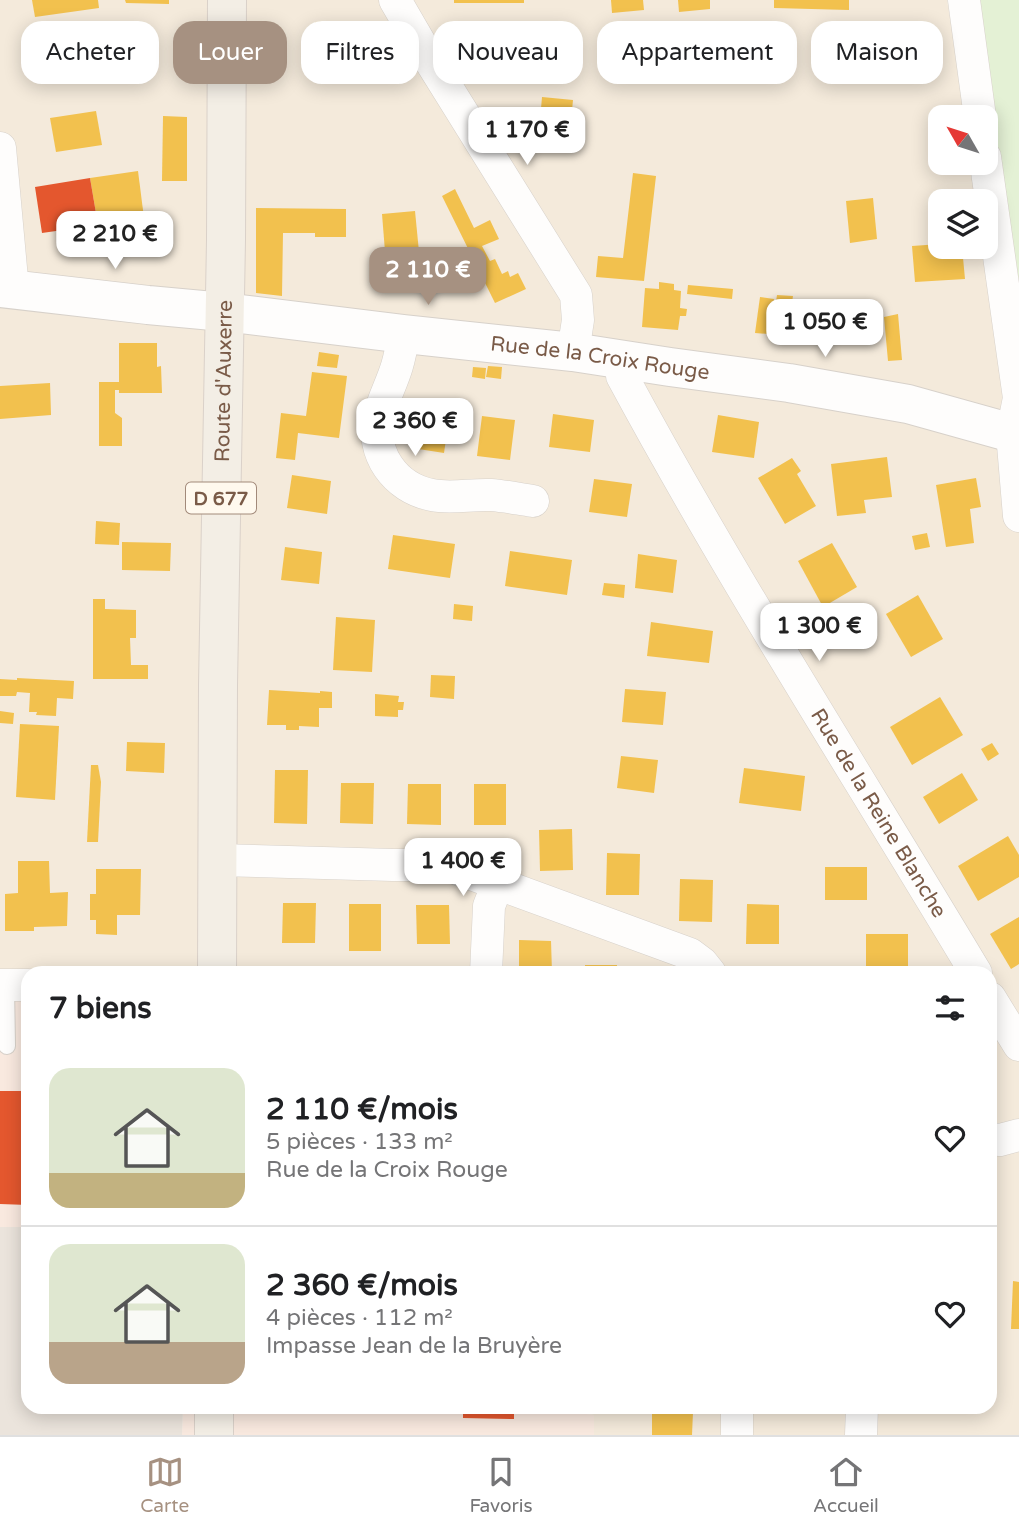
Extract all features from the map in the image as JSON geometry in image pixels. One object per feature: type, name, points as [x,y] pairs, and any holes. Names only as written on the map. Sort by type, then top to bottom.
[{"type":"main road","name":"Route d'Auxerre","points":[[217,966],[227,0]]},
{"type":"main road","points":[[214,1414],[214,1435]]},
{"type":"street","points":[[395,0],[576,295],[578,320],[573,352]]},
{"type":"street","points":[[964,0],[978,105]]},
{"type":"street","points":[[0,148],[7,289]]},
{"type":"street","points":[[987,175],[1018,398],[1015,434],[1019,516]]},
{"type":"street","name":"Rue de la Croix Rouge","points":[[7,289],[573,352],[789,383],[908,404],[1015,434]]},
{"type":"street","points":[[404,334],[397,366],[378,418],[377,438],[380,454],[386,465],[409,485],[433,495],[492,495],[533,501]]},
{"type":"street","name":"Rue de la Reine Blanche","points":[[623,360],[622,376],[669,463],[972,966]]},
{"type":"street","points":[[218,860],[440,865],[455,868],[690,954],[704,966]]},
{"type":"street","points":[[486,966],[489,906],[498,883]]},
{"type":"street","points":[[997,1009],[1019,1045]]},
{"type":"street","points":[[997,1140],[1019,1135]]},
{"type":"street","points":[[737,1414],[737,1435]]},
{"type":"street","points":[[861,1435],[862,1414]]},
{"type":"lane","points":[[7,1046],[11,985]]},
{"type":"lane","points":[[214,1435],[230,1435]]},
{"type":"shaded area","points":[[0,0],[947,0],[965,105],[928,105],[928,175],[976,175],[979,189],[928,189],[928,259],[987,259],[1019,425],[1019,1435],[594,1435],[594,1415],[587,1414],[997,1414],[997,966],[21,966],[21,979],[0,997]]},
{"type":"shaded area","points":[[0,997],[21,997],[21,1227],[0,1227]]},
{"type":"shaded area","points":[[0,1227],[21,1227],[21,1414],[183,1414],[182,1435],[0,1435]]},
{"type":"shaded area","points":[[183,1414],[594,1415],[594,1435],[182,1435]]},
{"type":"green space","points":[[975,0],[1019,0],[1019,282],[998,147],[998,105],[991,105]]},
{"type":"building: Logements","points":[[32,0],[98,0],[99,8],[35,17]]},
{"type":"building: Logements","points":[[125,0],[169,0],[169,4],[126,3]]},
{"type":"building: Logements","points":[[454,0],[524,0],[524,3],[454,3]]},
{"type":"building: Logements","points":[[611,0],[643,0],[644,10],[612,13]]},
{"type":"building: Logements","points":[[678,0],[710,0],[710,9],[679,12]]},
{"type":"building: Logements","points":[[774,0],[849,0],[849,10],[774,8]]},
{"type":"building: Logements","points":[[542,97],[573,100],[568,152],[504,147],[493,128],[539,132]]},
{"type":"building: Logements","points":[[96,111],[102,145],[56,152],[50,118]]},
{"type":"building: Logements","points":[[163,116],[187,117],[187,181],[162,181]]},
{"type":"building: Logements","points":[[138,171],[144,218],[98,225],[90,178]]},
{"type":"building: Logements","points":[[633,173],[656,176],[644,281],[596,277],[598,256],[623,258]]},
{"type":"building: Logements","points":[[455,189],[474,228],[490,220],[499,239],[482,246],[490,261],[495,259],[502,274],[508,271],[510,277],[518,273],[526,289],[495,303],[442,196]]},
{"type":"building: Logements","points":[[873,198],[877,239],[850,243],[846,201]]},
{"type":"building: Logements","points":[[256,208],[346,209],[346,237],[283,233],[282,296],[256,293]]},
{"type":"building: Logements","points":[[415,211],[420,262],[386,264],[382,214]]},
{"type":"building: Logements","points":[[928,245],[928,259],[963,259],[965,279],[915,282],[912,246]]},
{"type":"building: Logements","points":[[659,282],[674,284],[674,290],[681,291],[680,308],[687,309],[686,316],[680,316],[678,330],[642,327],[645,288],[659,289]]},
{"type":"building: Logements","points":[[688,285],[733,289],[732,299],[687,294]]},
{"type":"building: Logements","points":[[777,295],[793,296],[791,309],[845,317],[843,329],[828,327],[825,345],[787,340],[787,343],[770,341]]},
{"type":"building: Logements","points":[[760,297],[774,299],[769,334],[755,333]]},
{"type":"building: Logements","points":[[898,314],[902,360],[888,361],[884,317]]},
{"type":"building: Logements","points":[[119,343],[157,343],[157,367],[161,366],[162,393],[119,393],[119,390],[115,390],[115,413],[122,418],[122,446],[99,446],[99,382],[119,382]]},
{"type":"building: Logements","points":[[319,352],[339,355],[337,368],[317,366]]},
{"type":"building: Logements","points":[[488,366],[502,367],[501,379],[486,377]]},
{"type":"building: Logements","points":[[473,367],[486,368],[485,379],[472,377]]},
{"type":"building: Logements","points":[[312,372],[347,376],[339,438],[298,433],[295,460],[276,458],[281,413],[306,416]]},
{"type":"building: Logements","points":[[50,383],[51,415],[0,419],[0,386]]},
{"type":"building: Logements","points":[[417,407],[450,412],[444,453],[412,448]]},
{"type":"building: Logements","points":[[553,414],[594,420],[590,452],[549,447]]},
{"type":"building: Logements","points":[[718,415],[759,422],[754,458],[712,452]]},
{"type":"building: Logements","points":[[482,416],[515,420],[510,460],[477,456]]},
{"type":"building: Logements","points":[[887,457],[892,497],[864,500],[866,513],[837,516],[831,464]]},
{"type":"building: Logements","points":[[792,458],[801,471],[797,474],[816,506],[785,524],[758,478]]},
{"type":"building: Logements","points":[[292,475],[331,481],[327,514],[287,508]]},
{"type":"building: Logements","points":[[976,478],[981,507],[970,509],[974,543],[946,547],[936,485]]},
{"type":"building: Logements","points":[[594,479],[632,484],[627,517],[589,512]]},
{"type":"building: Logements","points":[[96,521],[120,523],[119,545],[95,544]]},
{"type":"building: Logements","points":[[927,533],[930,547],[915,550],[912,536]]},
{"type":"building: Logements","points":[[393,535],[455,544],[450,578],[388,569]]},
{"type":"building: Logements","points":[[122,542],[171,543],[170,571],[122,570]]},
{"type":"building: Logements","points":[[832,543],[857,587],[823,607],[798,561]]},
{"type":"building: Logements","points":[[285,547],[322,552],[319,584],[281,580]]},
{"type":"building: Logements","points":[[510,551],[572,560],[567,595],[505,586]]},
{"type":"building: Logements","points":[[638,554],[677,560],[673,593],[635,588]]},
{"type":"building: Logements","points":[[604,583],[625,585],[624,598],[602,595]]},
{"type":"building: Logements","points":[[918,595],[943,639],[911,657],[886,614]]},
{"type":"building: Logements","points":[[93,599],[105,599],[105,609],[136,610],[136,638],[130,638],[131,665],[148,665],[148,679],[93,679]]},
{"type":"building: Logements","points":[[454,604],[473,606],[472,621],[453,619]]},
{"type":"building: Logements","points":[[336,617],[375,620],[372,672],[333,670]]},
{"type":"building: Logements","points":[[651,622],[713,631],[709,663],[647,656]]},
{"type":"building: Logements","points":[[431,675],[455,676],[454,699],[430,697]]},
{"type":"building: Logements","points":[[0,679],[74,681],[73,699],[57,698],[56,716],[36,715],[37,712],[29,712],[30,693],[17,692],[16,696],[0,696]]},
{"type":"building: Logements","points":[[625,689],[666,692],[663,725],[622,722]]},
{"type":"building: Logements","points":[[269,690],[332,692],[332,708],[319,708],[319,727],[299,726],[299,730],[286,730],[286,725],[267,725]]},
{"type":"building: Logements","points":[[375,694],[399,696],[398,702],[404,702],[403,710],[398,710],[398,717],[375,716]]},
{"type":"building: Logements","points":[[940,697],[963,735],[912,765],[890,727]]},
{"type":"building: Logements","points":[[0,711],[14,713],[13,724],[0,723]]},
{"type":"building: Logements","points":[[20,724],[59,726],[55,800],[16,797]]},
{"type":"building: Logements","points":[[127,742],[165,743],[164,773],[126,771]]},
{"type":"building: Logements","points":[[992,743],[999,754],[988,761],[981,749]]},
{"type":"building: Logements","points":[[621,756],[658,760],[654,793],[617,788]]},
{"type":"building: Logements","points":[[91,765],[98,765],[101,782],[98,842],[87,842]]},
{"type":"building: Logements","points":[[744,768],[805,776],[801,811],[739,803]]},
{"type":"building: Logements","points":[[275,770],[308,770],[307,824],[274,823]]},
{"type":"building: Logements","points":[[962,773],[978,800],[939,824],[923,797]]},
{"type":"building: Logements","points":[[341,783],[374,783],[373,824],[340,823]]},
{"type":"building: Logements","points":[[408,784],[441,784],[441,825],[407,824]]},
{"type":"building: Logements","points":[[474,784],[506,784],[506,825],[474,825]]},
{"type":"building: Logements","points":[[572,829],[573,870],[540,871],[539,830]]},
{"type":"building: Logements","points":[[1008,836],[1019,855],[1019,877],[978,901],[958,866]]},
{"type":"building: Logements","points":[[607,853],[640,854],[639,895],[606,895]]},
{"type":"building: Logements","points":[[18,861],[49,861],[50,893],[68,892],[67,926],[34,927],[34,931],[5,931],[5,894],[18,893]]},
{"type":"building: Logements","points":[[825,867],[867,867],[867,900],[825,900]]},
{"type":"building: Logements","points":[[96,869],[141,869],[140,915],[117,915],[117,935],[96,934],[96,920],[90,920],[90,894],[96,894]]},
{"type":"building: Logements","points":[[680,879],[713,880],[712,922],[679,921]]},
{"type":"building: Logements","points":[[283,903],[316,903],[315,943],[282,943]]},
{"type":"building: Logements","points":[[349,904],[381,904],[381,951],[349,951]]},
{"type":"building: Logements","points":[[747,904],[779,905],[779,944],[746,944]]},
{"type":"building: Logements","points":[[416,905],[449,905],[450,944],[417,944]]},
{"type":"building: Logements","points":[[1019,917],[1019,964],[1011,969],[990,934]]},
{"type":"building: Logements","points":[[866,934],[908,934],[908,966],[866,966]]},
{"type":"building: Logements","points":[[519,940],[551,941],[552,966],[519,966]]},
{"type":"building: Logements","points":[[585,965],[617,965],[617,966]]},
{"type":"building: Logements","points":[[1013,1281],[1019,1282],[1019,1329],[1011,1329]]},
{"type":"building: Logements","points":[[652,1414],[693,1414],[692,1435],[652,1435]]},
{"type":"building: Commerces","points":[[90,178],[98,225],[42,233],[35,187]]},
{"type":"building: Commerces","points":[[0,1091],[21,1091],[21,1205],[0,1204]]},
{"type":"building: Commerces","points":[[463,1414],[514,1414],[514,1419],[463,1418]]}]
